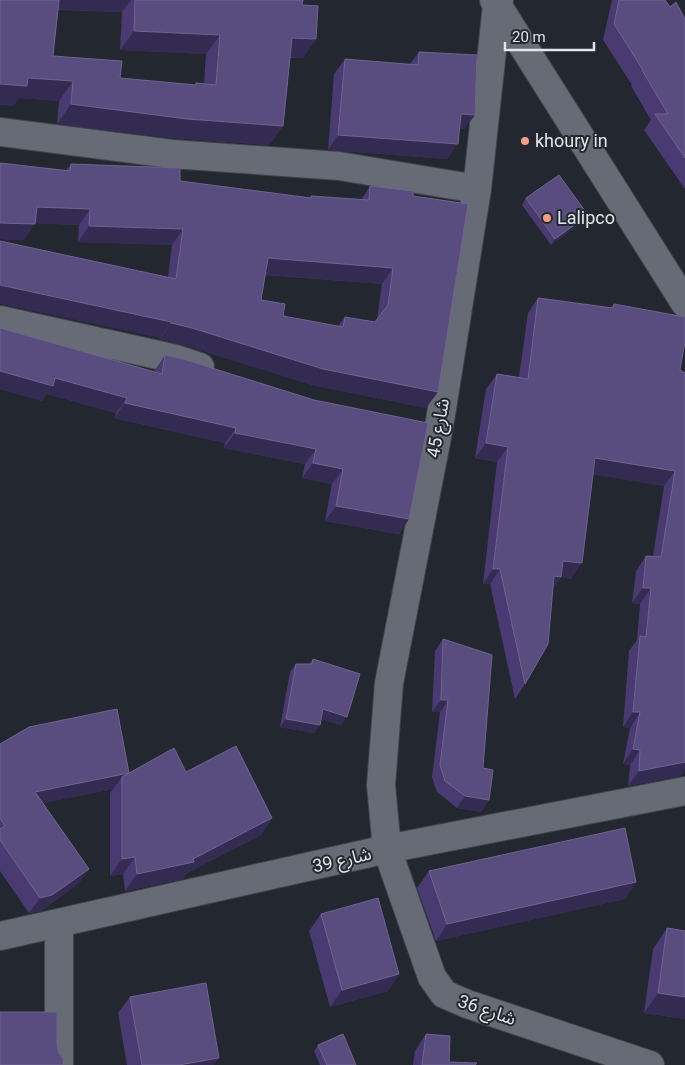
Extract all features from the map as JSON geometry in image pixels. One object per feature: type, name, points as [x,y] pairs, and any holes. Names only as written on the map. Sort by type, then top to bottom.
[{"type":"street","name":"شارع 45","points":[[387,849],[381,785],[389,684],[439,428],[477,189],[497,2]]},
{"type":"street","points":[[497,2],[685,303]]},
{"type":"street","points":[[0,132],[172,154],[339,166],[477,189]]},
{"type":"street","points":[[0,320],[176,359],[223,374]]},
{"type":"street","points":[[411,422],[439,428]]},
{"type":"street","name":"شارع 39","points":[[0,936],[387,849],[685,791]]},
{"type":"street","name":"شارع 36","points":[[387,849],[432,977],[444,994],[466,1004],[650,1065]]},
{"type":"street","points":[[58,924],[59,1065]]},
{"type":"building","points":[[0,0],[59,0],[53,56],[122,61],[120,78],[216,85],[220,35],[134,31],[135,0],[303,0],[302,5],[318,6],[316,39],[292,38],[283,126],[187,119],[71,104],[73,81],[28,78],[27,86],[0,84]]},
{"type":"building","points":[[619,0],[665,0],[670,7],[676,2],[685,19],[685,158],[655,114],[668,114],[614,24]]},
{"type":"building","points":[[419,52],[477,55],[475,115],[461,114],[458,144],[338,135],[345,59],[418,65]]},
{"type":"building","points":[[0,163],[70,171],[71,164],[180,168],[180,181],[311,198],[311,196],[369,200],[370,186],[413,191],[413,196],[468,204],[438,392],[323,369],[171,322],[0,285],[0,241],[176,279],[183,229],[89,226],[90,209],[37,207],[35,224],[0,223]],"holes":[[[268,258],[393,268],[388,305],[375,322],[345,317],[343,327],[283,316],[285,304],[261,300]]]},
{"type":"building","points":[[559,175],[588,215],[555,239],[526,198]]},
{"type":"building","points":[[538,298],[613,308],[614,304],[685,317],[685,341],[680,370],[685,373],[685,762],[639,771],[640,750],[633,749],[640,712],[633,712],[640,636],[646,637],[651,588],[643,588],[646,556],[661,557],[675,471],[595,458],[582,563],[563,561],[561,577],[554,576],[548,644],[525,684],[500,569],[493,569],[508,447],[486,443],[497,374],[528,379]]},
{"type":"building","points":[[0,328],[162,374],[165,355],[314,400],[428,423],[409,519],[336,506],[343,469],[313,463],[316,449],[235,433],[236,428],[125,403],[127,398],[55,378],[53,386],[0,371]]},
{"type":"building","points":[[443,639],[492,655],[483,768],[493,770],[489,800],[465,796],[445,781],[440,765],[448,700],[441,700]]},
{"type":"building","points":[[313,659],[360,674],[347,717],[323,709],[320,725],[286,719],[296,664],[312,664]]},
{"type":"building","points":[[117,709],[129,773],[35,792],[89,869],[52,895],[40,898],[0,840],[0,829],[5,826],[0,818],[0,744],[29,727]]},
{"type":"building","points":[[236,746],[272,818],[193,859],[194,862],[137,874],[135,857],[122,859],[122,777],[174,748],[186,772]]},
{"type":"building","points":[[625,828],[636,882],[447,924],[429,871]]},
{"type":"building","points":[[378,898],[399,974],[342,990],[321,914]]},
{"type":"building","points":[[667,928],[685,931],[685,997],[658,993]]},
{"type":"building","points":[[206,983],[219,1058],[179,1065],[142,1065],[130,997]]},
{"type":"building","points":[[0,1012],[57,1012],[57,1046],[63,1058],[63,1065],[0,1065]]},
{"type":"building","points":[[343,1034],[356,1065],[327,1065],[318,1045]]},
{"type":"building","points":[[426,1034],[450,1036],[449,1062],[477,1063],[475,1065],[422,1065]]},
{"type":"place","name":"khoury in","points":[[525,141]]},
{"type":"place","name":"Lalipco","points":[[547,218]]}]
